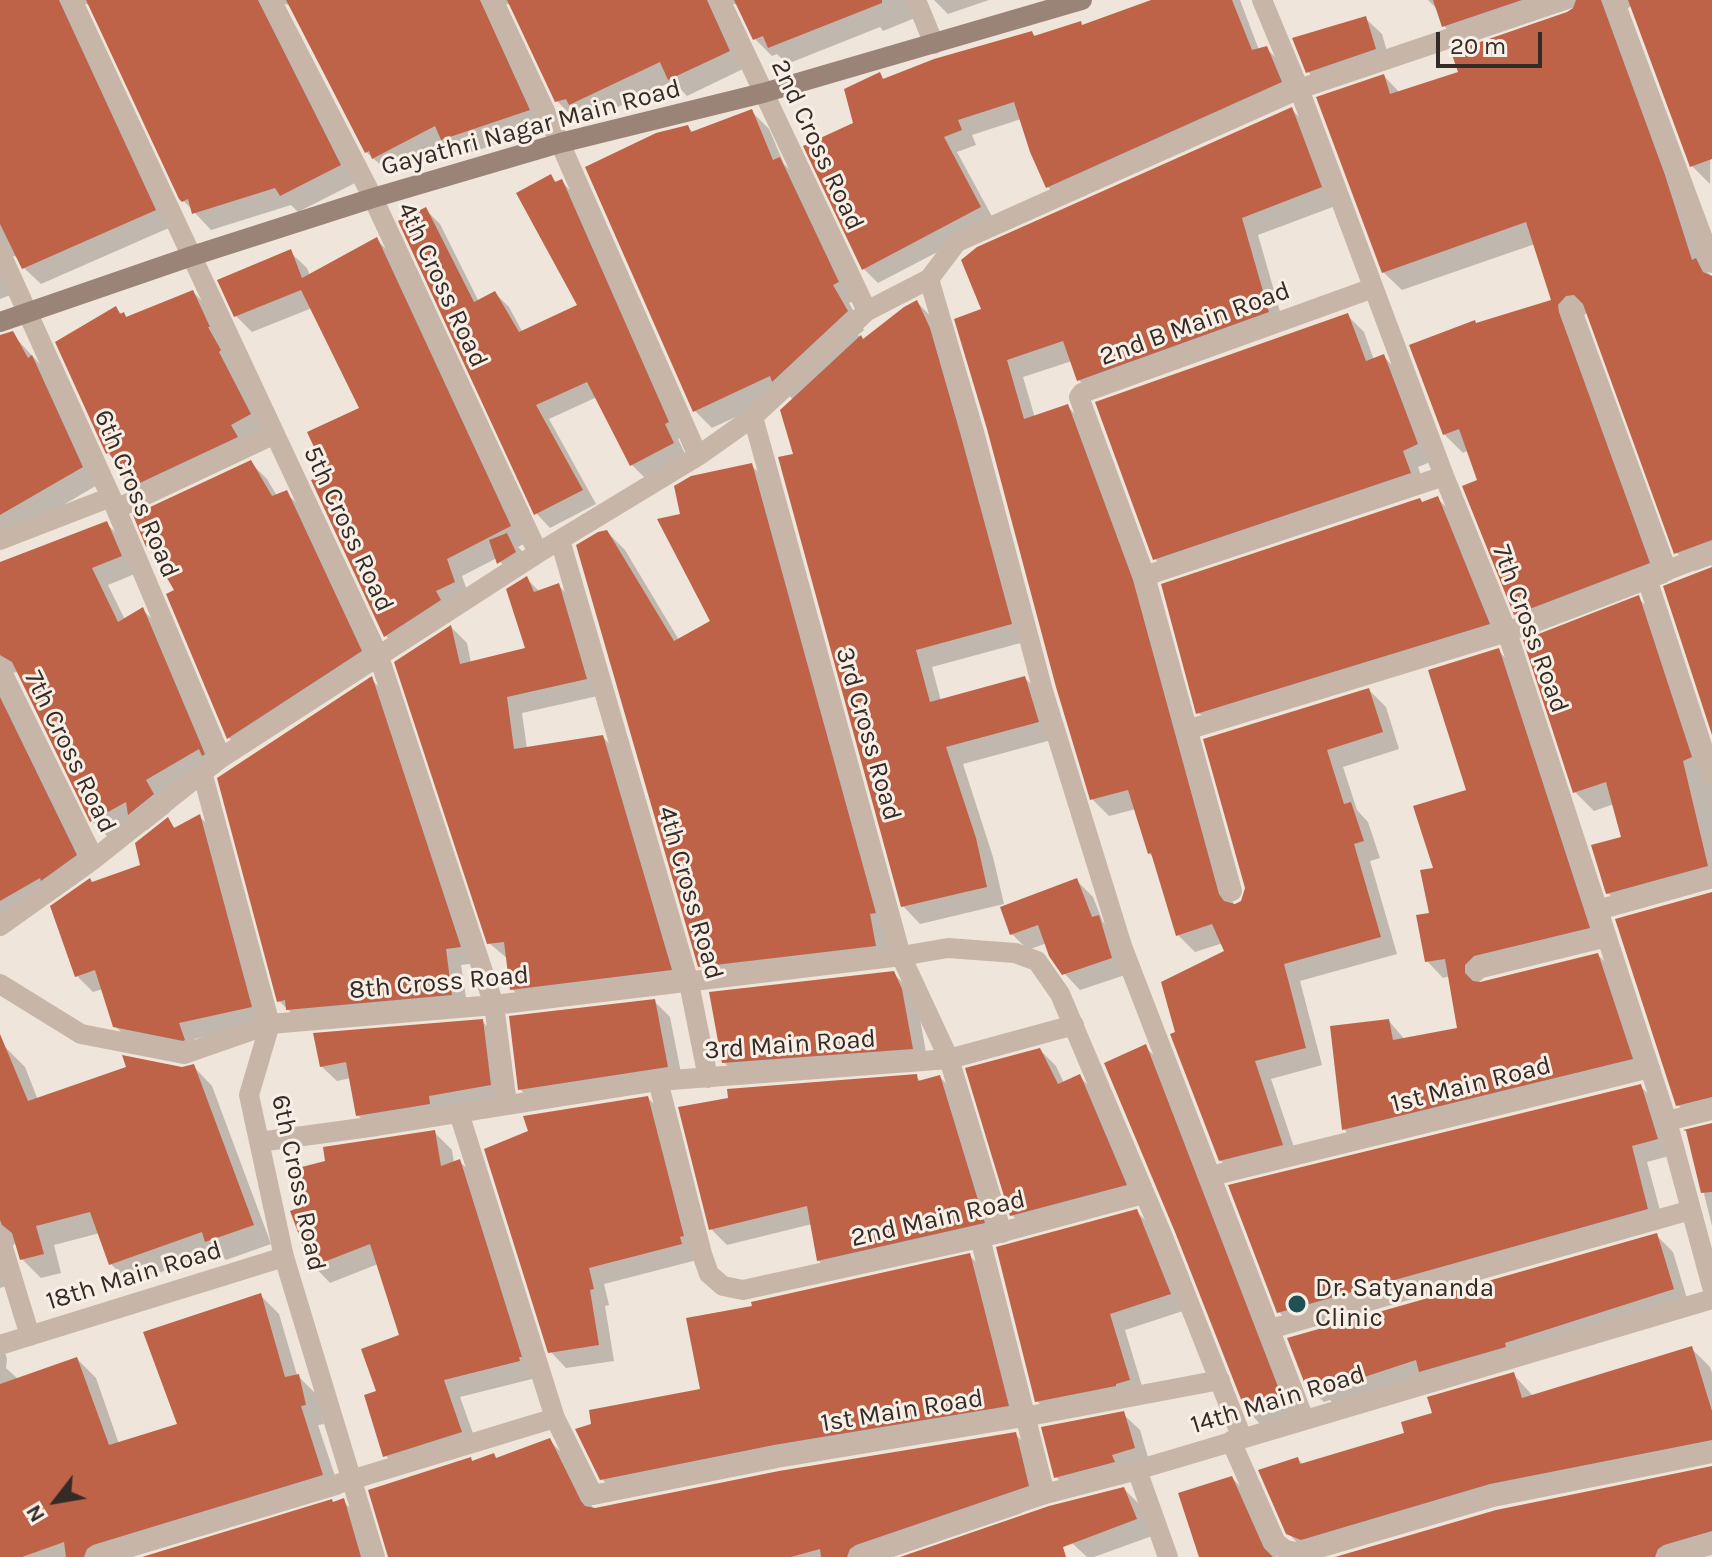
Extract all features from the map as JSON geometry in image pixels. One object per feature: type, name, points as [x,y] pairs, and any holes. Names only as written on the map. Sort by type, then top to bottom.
[{"type":"street","name":"5th Cross Road","points":[[72,0],[379,657],[494,1005],[507,1104]]},
{"type":"street","name":"4th Cross Road","points":[[271,0],[373,198],[538,553]]},
{"type":"street","points":[[493,0],[560,143],[698,456]]},
{"type":"street","name":"2nd Cross Road","points":[[720,0],[867,311]]},
{"type":"street","points":[[916,0],[934,44]]},
{"type":"street","name":"Gayathri Nagar Main Road","points":[[0,322],[373,198],[560,143],[763,93],[1082,0]]},
{"type":"street","name":"7th Cross Road","points":[[1262,0],[1507,632],[1667,1121],[1712,1287]]},
{"type":"street","points":[[0,926],[94,859],[221,758],[538,553],[698,456],[753,417],[867,311],[929,279],[957,242],[1299,89],[1563,0]]},
{"type":"street","points":[[1614,0],[1712,263]]},
{"type":"street","name":"6th Cross Road","points":[[0,252],[114,503],[221,758]]},
{"type":"street","points":[[929,279],[974,432],[1043,691],[1122,946],[1304,1419]]},
{"type":"street","name":"2nd B Main Road","points":[[1145,576],[1079,397],[1082,393],[1373,288]]},
{"type":"street","points":[[1571,308],[1667,571]]},
{"type":"street","name":"3rd Cross Road","points":[[753,417],[901,956],[949,1059],[1002,1233]]},
{"type":"street","points":[[0,540],[114,503],[275,434]]},
{"type":"street","points":[[1232,891],[1145,576],[1444,476]]},
{"type":"street","name":"4th Cross Road","points":[[560,540],[689,983],[708,1078]]},
{"type":"street","points":[[1187,730],[1507,632],[1712,553]]},
{"type":"street","points":[[1647,579],[1712,776]]},
{"type":"street","name":"7th Cross Road","points":[[0,668],[94,859]]},
{"type":"street","points":[[202,772],[270,1024]]},
{"type":"street","points":[[1598,910],[1712,878]]},
{"type":"street","points":[[1477,969],[1607,937]]},
{"type":"street","name":"8th Cross Road","points":[[0,984],[81,1034],[184,1054],[270,1024],[494,1005],[689,983],[948,948],[1015,953],[1037,961],[1060,994],[1074,1025]]},
{"type":"street","name":"6th Cross Road","points":[[270,1024],[249,1095],[284,1257],[375,1557]]},
{"type":"street","points":[[1074,1025],[1220,1380],[1237,1439],[1276,1543],[1286,1550],[1302,1553],[1493,1497],[1712,1453]]},
{"type":"street","name":"3rd Main Road","points":[[259,1142],[658,1081],[949,1059],[1074,1025]]},
{"type":"street","name":"1st Main Road","points":[[1211,1176],[1650,1068]]},
{"type":"street","name":"2nd Main Road","points":[[658,1081],[709,1274],[723,1286],[743,1290],[1002,1233],[1143,1194]]},
{"type":"street","points":[[1667,1121],[1712,1110]]},
{"type":"street","points":[[97,1557],[555,1418],[459,1113]]},
{"type":"street","points":[[1270,1329],[1691,1210]]},
{"type":"street","points":[[0,1238],[30,1336]]},
{"type":"street","points":[[980,1238],[1045,1494]]},
{"type":"street","name":"18th Main Road","points":[[0,1345],[284,1257]]},
{"type":"street","name":"14th Main Road","points":[[860,1557],[1045,1494],[1137,1470],[1712,1299]]},
{"type":"street","name":"1st Main Road","points":[[555,1418],[593,1495],[777,1458],[1024,1417],[1220,1380]]},
{"type":"street","points":[[1137,1470],[1168,1557]]},
{"type":"street","points":[[1668,1557],[1712,1544]]},
{"type":"building","points":[[0,0],[59,0],[156,210],[22,269],[0,224]]},
{"type":"building","points":[[86,0],[258,0],[341,165],[280,196],[275,188],[192,214],[188,199],[182,202],[179,199]]},
{"type":"building","points":[[286,0],[480,0],[530,110],[441,140],[435,126],[372,159],[369,151],[365,153]]},
{"type":"building","points":[[507,0],[707,0],[730,51],[668,80],[660,62],[569,105],[566,99],[555,102]]},
{"type":"building","points":[[734,0],[882,0],[882,3],[768,48],[763,36],[753,40]]},
{"type":"building","points":[[1151,0],[1232,0],[1252,50],[1267,46],[1282,82],[1046,188],[1030,152],[1014,102],[958,120],[962,130],[944,137],[981,207],[862,270],[803,146],[853,123],[844,89],[880,72],[883,79],[934,59],[1032,31],[1034,36],[1081,21],[1082,25]]},
{"type":"building","points":[[1433,0],[1522,0],[1442,27]]},
{"type":"building","points":[[1576,0],[1601,0],[1665,175],[1692,260],[1696,258],[1703,272],[1712,276],[1712,540],[1674,554],[1583,304],[1574,295],[1566,296],[1558,305],[1559,312],[1650,563],[1514,615],[1462,486],[1477,480],[1459,429],[1443,435],[1409,345],[1475,320],[1476,323],[1551,300],[1526,222],[1382,273],[1316,97],[1384,74],[1390,94],[1458,72],[1451,52],[1567,12]]},
{"type":"building","points":[[1628,0],[1712,0],[1712,159],[1690,167]]},
{"type":"building","points":[[1366,16],[1376,49],[1306,73],[1292,38]]},
{"type":"building","points":[[1292,107],[1322,187],[1242,218],[1269,312],[1077,381],[1063,341],[1007,360],[1024,419],[1068,404],[1133,580],[1219,894],[1224,901],[1235,904],[1241,901],[1245,888],[1203,739],[1369,688],[1383,732],[1327,750],[1344,804],[1351,802],[1364,841],[1354,844],[1381,937],[1284,964],[1306,1048],[1255,1061],[1283,1145],[1219,1161],[1170,1034],[1175,1032],[1161,982],[1224,951],[1212,924],[1176,936],[1128,790],[1090,800],[954,319],[981,309],[961,260],[977,247]]},
{"type":"building","points":[[752,109],[773,160],[780,157],[839,282],[833,285],[848,311],[772,382],[770,376],[693,412],[585,167],[656,133],[688,125],[691,132]]},
{"type":"building","points":[[551,174],[555,182],[562,179],[669,422],[665,424],[674,443],[630,466],[587,382],[536,405],[583,490],[534,515],[398,221],[426,207],[474,302],[495,291],[519,332],[577,305],[516,193]]},
{"type":"building","points":[[377,237],[511,526],[447,559],[455,582],[436,591],[441,600],[384,637],[311,480],[326,473],[307,432],[359,408],[301,290],[234,317],[217,280],[291,249],[302,278]]},
{"type":"building","points":[[193,290],[221,350],[219,352],[251,414],[231,425],[238,437],[129,488],[109,452],[106,454],[55,342],[116,306],[120,314],[124,312],[126,317]]},
{"type":"building","points":[[917,300],[930,328],[1012,624],[916,650],[930,702],[1025,676],[1039,722],[946,747],[976,838],[987,887],[901,907],[778,457],[793,454],[780,410],[861,335],[863,339]]},
{"type":"building","points":[[1348,313],[1366,361],[1384,354],[1418,444],[1403,451],[1411,473],[1153,560],[1095,402]]},
{"type":"building","points":[[13,331],[28,358],[32,355],[83,467],[0,515],[0,335]]},
{"type":"building","points":[[251,460],[272,496],[287,490],[362,651],[227,739],[166,594],[174,590],[146,547],[133,515]]},
{"type":"building","points":[[752,463],[876,913],[870,914],[876,946],[698,967],[576,545],[607,530],[674,641],[710,621],[657,519],[680,514],[674,486],[691,476]]},
{"type":"building","points":[[1438,496],[1490,624],[1196,714],[1161,584],[1420,498],[1422,502]]},
{"type":"building","points":[[107,521],[122,556],[92,568],[118,622],[143,607],[205,754],[202,756],[199,749],[146,780],[154,794],[128,815],[126,802],[90,822],[12,662],[0,655],[0,562]]},
{"type":"building","points":[[507,533],[516,552],[497,564],[489,540]]},
{"type":"building","points":[[1712,567],[1712,735],[1663,586]]},
{"type":"building","points":[[527,576],[534,592],[559,583],[587,679],[507,697],[514,749],[603,735],[672,970],[510,990],[504,942],[487,944],[394,662],[451,625],[460,664],[525,648],[506,589]]},
{"type":"building","points":[[1639,595],[1692,757],[1683,761],[1708,866],[1606,894],[1591,845],[1621,837],[1606,782],[1573,793],[1523,640]]},
{"type":"building","points":[[1499,648],[1590,928],[1474,956],[1465,965],[1465,973],[1473,981],[1480,982],[1598,953],[1633,1059],[1342,1130],[1330,1026],[1389,1019],[1393,1040],[1457,1028],[1445,959],[1425,962],[1416,915],[1429,913],[1420,870],[1433,868],[1413,806],[1466,790],[1428,670]]},
{"type":"building","points":[[372,676],[461,947],[446,949],[452,995],[286,1010],[285,1000],[277,1002],[217,778]]},
{"type":"building","points":[[0,697],[77,855],[41,881],[40,878],[0,901]]},
{"type":"building","points":[[200,814],[252,1007],[179,1023],[183,1041],[113,1027],[95,970],[75,977],[50,906],[90,878],[92,882],[140,865],[135,843],[168,817],[174,828]]},
{"type":"building","points":[[1077,878],[1092,917],[1099,915],[1112,958],[1062,975],[1049,956],[1038,925],[1010,935],[1000,907]]},
{"type":"building","points":[[1712,892],[1712,1097],[1676,1106],[1615,919]]},
{"type":"building","points":[[894,971],[902,989],[913,1049],[722,1063],[709,992]]},
{"type":"building","points":[[655,999],[668,1067],[518,1090],[509,1016]]},
{"type":"building","points":[[483,1019],[491,1085],[429,1096],[430,1104],[356,1116],[346,1062],[320,1067],[313,1033]]},
{"type":"building","points":[[0,1034],[28,1101],[126,1067],[122,1055],[182,1067],[194,1064],[254,1225],[205,1242],[202,1232],[109,1265],[90,1212],[36,1226],[44,1254],[20,1260],[12,1233],[0,1220]]},
{"type":"building","points":[[1146,1044],[1282,1397],[1246,1412],[1104,1063]]},
{"type":"building","points":[[1040,1048],[1058,1084],[1080,1074],[1127,1185],[1010,1216],[965,1068]]},
{"type":"building","points":[[917,1074],[918,1081],[940,1075],[985,1223],[817,1261],[807,1206],[709,1230],[678,1107],[728,1098],[727,1089]]},
{"type":"building","points":[[1641,1084],[1658,1139],[1632,1146],[1648,1209],[1277,1313],[1228,1185]]},
{"type":"building","points":[[648,1096],[684,1236],[680,1237],[682,1244],[589,1268],[599,1345],[548,1353],[484,1149],[528,1131],[523,1116]]},
{"type":"building","points":[[1712,1123],[1712,1192],[1701,1193],[1686,1131],[1683,1130]]},
{"type":"building","points":[[435,1130],[441,1166],[460,1159],[522,1357],[519,1357],[520,1361],[444,1380],[462,1432],[383,1457],[364,1395],[376,1391],[361,1349],[399,1335],[370,1244],[311,1267],[290,1211],[303,1206],[294,1169],[325,1161],[323,1147]]},
{"type":"building","points":[[1137,1209],[1171,1294],[1110,1314],[1130,1380],[1116,1386],[1035,1402],[996,1247]]},
{"type":"building","points":[[1657,1233],[1674,1289],[1505,1343],[1506,1347],[1419,1372],[1416,1360],[1319,1392],[1317,1383],[1306,1387],[1287,1338]]},
{"type":"building","points":[[970,1253],[1009,1406],[774,1445],[600,1480],[575,1429],[591,1424],[589,1410],[700,1389],[686,1318],[752,1306],[751,1302]]},
{"type":"building","points":[[261,1293],[285,1377],[299,1374],[306,1405],[301,1406],[323,1475],[93,1545],[84,1557],[66,1557],[64,1542],[22,1557],[0,1557],[0,1384],[77,1357],[109,1445],[177,1424],[143,1332]]},
{"type":"building","points":[[1692,1346],[1712,1411],[1712,1440],[1490,1484],[1301,1540],[1286,1534],[1258,1470],[1298,1457],[1300,1464],[1404,1433],[1401,1422],[1432,1413],[1427,1397],[1514,1372],[1522,1398]]},
{"type":"building","points":[[1124,1411],[1135,1448],[1112,1455],[1115,1462],[1054,1478],[1041,1427]]},
{"type":"building","points":[[1016,1432],[1029,1486],[856,1545],[847,1557],[821,1557],[820,1549],[791,1557],[388,1557],[368,1490],[471,1457],[472,1461],[494,1453],[496,1458],[550,1438],[581,1501],[585,1506],[595,1508],[779,1471]]},
{"type":"building","points":[[1712,1466],[1712,1531],[1664,1545],[1655,1557],[1335,1557],[1496,1510]]},
{"type":"building","points":[[1232,1476],[1264,1548],[1273,1557],[1199,1557],[1178,1493]]},
{"type":"building","points":[[1124,1487],[1137,1519],[1063,1547],[1066,1557],[900,1557],[1049,1506]]},
{"type":"building","points":[[344,1498],[361,1557],[142,1557],[332,1499],[333,1502]]},
{"type":"place","name":"Dr. Satyananda Clinic","points":[[1297,1304]]}]
